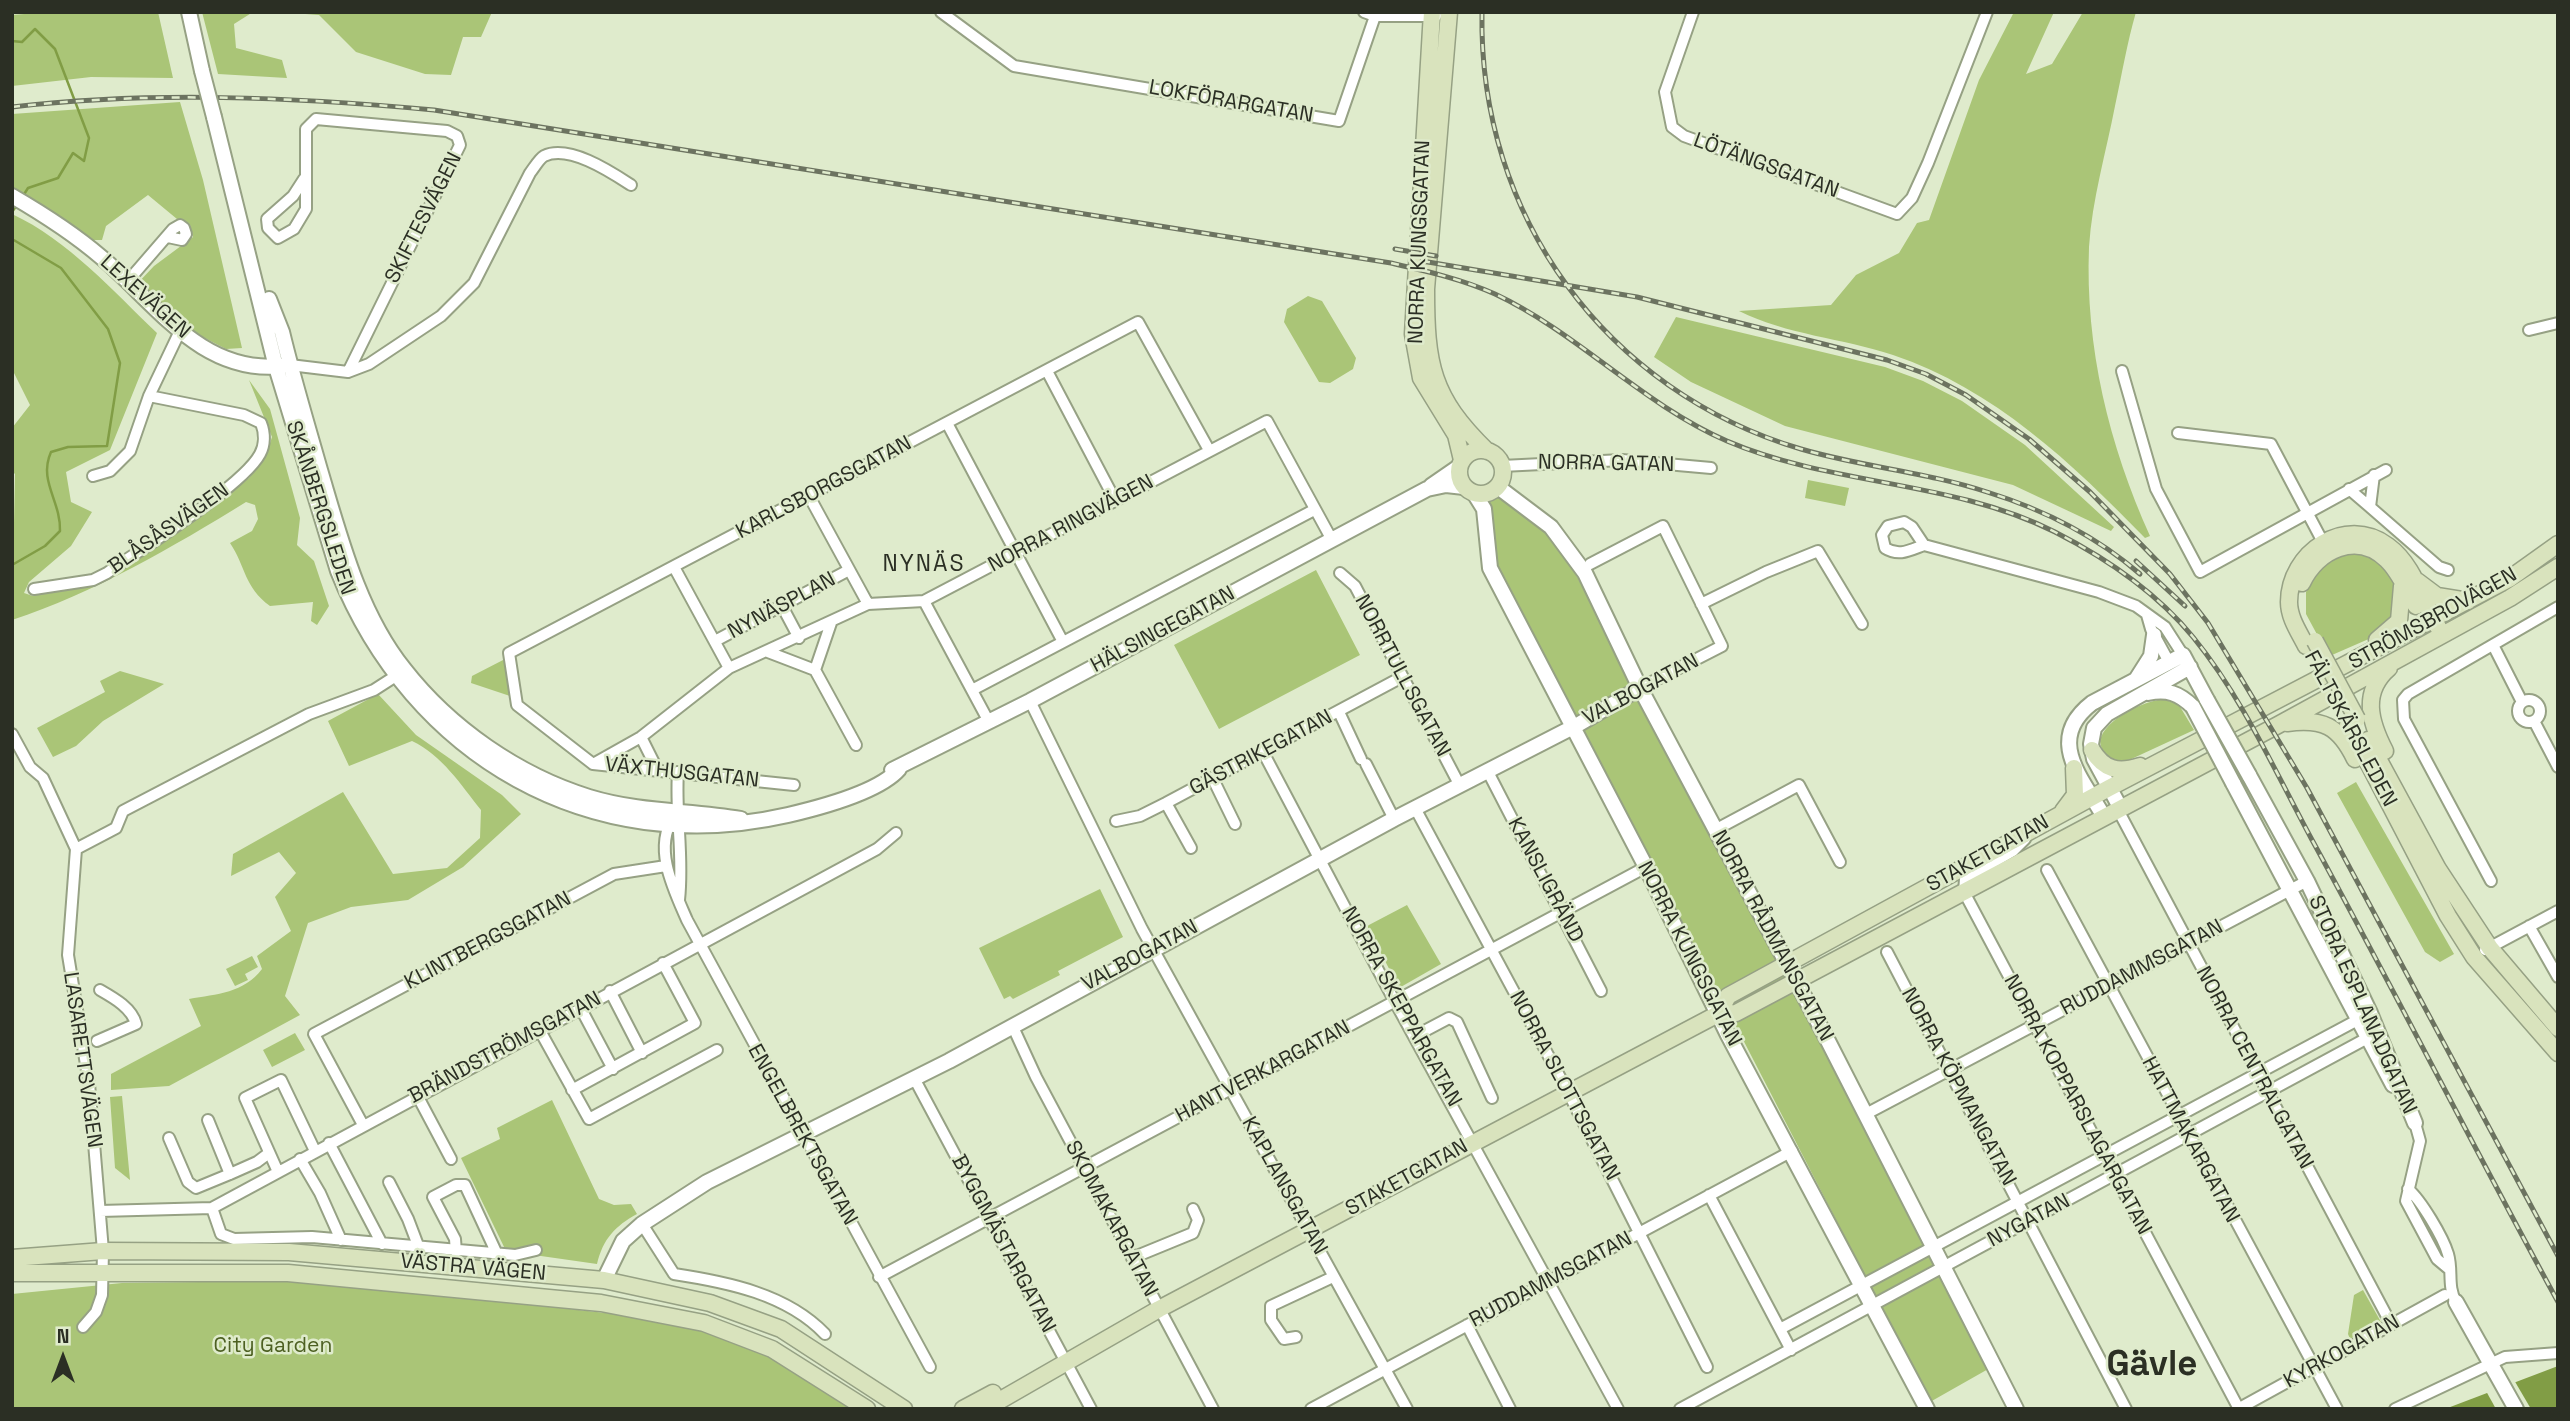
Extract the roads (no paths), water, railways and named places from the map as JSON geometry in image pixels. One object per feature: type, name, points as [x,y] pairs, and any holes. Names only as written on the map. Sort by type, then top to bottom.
[{"type":"main road","name":"NORRA KUNGSGATAN","points":[[1432,14],[1413,334],[1421,378],[1456,435],[1461,463]]},
{"type":"main road","name":"NORRA KUNGSGATAN","points":[[1449,15],[1426,289],[1426,332],[1433,372],[1444,399],[1456,418],[1487,451]]},
{"type":"main road","points":[[1487,451],[1497,456],[1503,477],[1498,487],[1487,494],[1469,490],[1459,477],[1461,463],[1473,452],[1487,451]]},
{"type":"main road","name":"STRÖMSBROVÄGEN","points":[[2268,707],[2509,579],[2558,544]]},
{"type":"main road","points":[[2326,547],[2367,548],[2389,561],[2407,579],[2437,596],[2468,601]]},
{"type":"main road","name":"FÄLTSKÄRSLEDEN","points":[[2326,547],[2302,584],[2300,602],[2311,644],[2448,916],[2474,957],[2558,1053]]},
{"type":"main road","name":"STRÖMSBROVÄGEN","points":[[2278,726],[2438,638],[2558,567]]},
{"type":"main road","points":[[2407,579],[2438,638]]},
{"type":"main road","points":[[2345,667],[2399,621],[2407,579]]},
{"type":"main road","points":[[2407,653],[2385,671],[2373,687],[2371,720],[2467,912]]},
{"type":"main road","name":"STAKETGATAN","points":[[1718,1014],[1728,996],[2109,788],[2268,707]]},
{"type":"main road","name":"FÄLTSKÄRSLEDEN","points":[[2352,721],[2438,869],[2490,948],[2558,1028]]},
{"type":"main road","points":[[2278,726],[2289,722],[2315,722],[2334,728],[2352,752],[2410,864],[2448,916]]},
{"type":"main road","name":"STAKETGATAN","points":[[973,1407],[1310,1231],[1474,1141],[1718,1014],[1736,1013],[2278,726]]},
{"type":"main road","points":[[2092,750],[2101,762],[2116,770],[2175,754]]},
{"type":"main road","points":[[2059,815],[2075,795],[2074,768]]},
{"type":"main road","name":"VÄSTRA VÄGEN","points":[[12,1258],[103,1251],[289,1252],[604,1280],[710,1303],[781,1329],[904,1409]]},
{"type":"main road","name":"VÄSTRA VÄGEN","points":[[12,1273],[288,1273],[601,1303],[704,1323],[772,1349],[867,1409]]},
{"type":"main road","name":"VALBOGATAN","points":[[601,1303],[604,1280]]},
{"type":"street","name":"LOKFÖRARGATAN","points":[[941,12],[1014,66],[1339,121],[1370,14]]},
{"type":"street","name":"LÖTÄNGSGATAN","points":[[1693,12],[1665,92],[1672,127],[1684,136],[1897,214],[1912,198],[1928,163],[1987,12]]},
{"type":"street","name":"SKÅNBERGSLEDEN","points":[[190,14],[202,71],[249,251],[282,332],[283,366],[338,571],[350,603],[437,722],[471,750],[513,777],[576,806],[623,820],[675,823]]},
{"type":"street","points":[[1370,14],[1449,15]]},
{"type":"street","name":"SKIFTESVÄGEN","points":[[304,179],[306,129],[316,119],[447,131],[457,136],[460,145],[459,152],[348,372]]},
{"type":"street","points":[[283,366],[348,372],[369,364],[432,322],[474,283],[530,173],[542,157],[556,153],[584,159],[605,168],[631,185]]},
{"type":"street","points":[[304,179],[306,209],[295,229],[278,238],[268,228],[268,219],[293,196],[304,179]]},
{"type":"street","name":"LEXEVÄGEN","points":[[12,196],[80,240],[180,331],[204,349],[229,360],[283,366]]},
{"type":"street","points":[[128,281],[168,237]]},
{"type":"street","name":"KARLSBORGSGATAN","points":[[509,653],[1138,323],[1209,450]]},
{"type":"street","points":[[2529,330],[2558,323]]},
{"type":"street","points":[[93,477],[110,471],[130,451],[149,396],[180,331]]},
{"type":"street","points":[[1047,371],[1115,500]]},
{"type":"street","points":[[2122,372],[2156,489],[2200,572],[2386,470]]},
{"type":"street","name":"BLÅSÅSVÄGEN","points":[[34,589],[93,580],[107,573],[226,488],[248,470],[261,453],[264,431],[261,423],[244,415],[149,396]]},
{"type":"street","name":"NORRA RINGVÄGEN","points":[[868,604],[925,601],[1267,421],[1314,510]]},
{"type":"street","points":[[947,423],[1062,642]]},
{"type":"street","points":[[2178,433],[2271,444],[2326,547]]},
{"type":"street","name":"NORRA GATAN","points":[[1502,466],[1622,460],[1711,468]]},
{"type":"street","name":"HÄLSINGEGATAN","points":[[675,823],[752,821],[804,811],[852,793],[861,785],[899,769],[1030,701],[1427,489],[1461,463]]},
{"type":"street","points":[[2370,508],[2374,475]]},
{"type":"street","name":"HÄLSINGEGATAN","points":[[1427,489],[1446,485],[1469,490]]},
{"type":"street","name":"NORRA RÅDMANSGATAN","points":[[1498,487],[1551,527],[1585,573],[1640,688],[1866,1114],[2016,1409]]},
{"type":"street","points":[[2349,489],[2439,567],[2448,570]]},
{"type":"street","name":"NORRA KUNGSGATAN","points":[[1469,490],[1484,509],[1490,568],[1646,867],[1718,1014],[1927,1409]]},
{"type":"street","points":[[810,496],[868,604]]},
{"type":"street","points":[[1314,510],[1332,540]]},
{"type":"street","name":"HÄLSINGEGATAN","points":[[972,690],[1314,510]]},
{"type":"street","points":[[1590,564],[1663,526],[1701,604],[1766,572],[1818,551],[1862,624]]},
{"type":"street","name":"STORA ESPLANADGATAN","points":[[1924,545],[2099,592],[2136,606],[2165,627],[2307,881],[2364,1016],[2414,1123]]},
{"type":"street","points":[[593,764],[641,737],[729,668],[674,567]]},
{"type":"street","name":"NYNÄSPLAN","points":[[715,641],[849,570]]},
{"type":"street","name":"NORRTULLSGATAN","points":[[1340,573],[1354,586],[1459,784]]},
{"type":"street","points":[[925,601],[989,722]]},
{"type":"street","name":"NYNÄSPLAN","points":[[729,668],[868,604]]},
{"type":"street","name":"VALBOGATAN","points":[[604,1280],[623,1241],[642,1224],[707,1182],[1013,1027],[1459,784],[1572,728],[1640,688],[1722,646],[1701,604]]},
{"type":"street","points":[[782,606],[799,638]]},
{"type":"street","points":[[2491,881],[2404,719],[2402,708],[2408,694],[2558,607]]},
{"type":"street","name":"STORA ESPLANADGATAN","points":[[2147,615],[2154,635],[2233,783],[2364,1016]]},
{"type":"street","name":"NYNÄSPLAN","points":[[768,652],[815,670],[831,623]]},
{"type":"street","points":[[2136,680],[2151,656],[2154,635]]},
{"type":"street","points":[[2493,645],[2522,702],[2518,709],[2519,717],[2526,722],[2534,721],[2558,767]]},
{"type":"street","name":"VÄXTHUSGATAN","points":[[509,653],[517,705],[593,764],[794,785]]},
{"type":"street","name":"NORRA CENTRALGATAN","points":[[2114,812],[2109,788],[2092,750],[2092,733],[2097,722],[2143,694],[2172,669],[2186,661]]},
{"type":"street","name":"NORRA CENTRALGATAN","points":[[2172,669],[2136,680],[2092,703],[2076,719],[2068,743],[2074,768],[2093,797],[2114,812],[2140,850],[2391,1324]]},
{"type":"street","points":[[815,670],[856,745]]},
{"type":"street","points":[[76,849],[116,828],[123,811],[309,714],[374,690],[400,673]]},
{"type":"street","name":"GÄSTRIKEGATAN","points":[[1116,821],[1140,816],[1166,803],[1402,677]]},
{"type":"street","points":[[2143,694],[2170,692],[2193,708]]},
{"type":"street","name":"KAPLANSGATAN","points":[[1030,701],[1153,949],[1407,1409]]},
{"type":"street","points":[[1339,712],[1394,819]]},
{"type":"street","name":"LASARETTSVÄGEN","points":[[12,734],[30,766],[43,778],[76,849],[68,955],[89,1083],[103,1251],[102,1295],[96,1312],[83,1327]]},
{"type":"street","points":[[641,737],[657,769]]},
{"type":"street","name":"NORRA SKEPPARGATAN","points":[[1263,752],[1395,1002],[1474,1141],[1618,1409]]},
{"type":"street","name":"KANSLIGRÄND","points":[[1487,770],[1601,991]]},
{"type":"street","points":[[675,823],[678,772]]},
{"type":"street","points":[[1213,779],[1235,824]]},
{"type":"street","points":[[1716,830],[1800,785],[1840,862]]},
{"type":"street","points":[[1166,803],[1191,848]]},
{"type":"street","name":"NORRA SLOTTSGATAN","points":[[1415,808],[1568,1092],[1707,1367]]},
{"type":"street","name":"ENGELBREKTSGATAN","points":[[675,823],[666,866],[699,944],[930,1367]]},
{"type":"street","name":"ENGELBREKTSGATAN","points":[[675,823],[679,900]]},
{"type":"street","points":[[1964,891],[1965,879],[2013,851],[2037,827]]},
{"type":"street","name":"BRÄNDSTRÖMSGATAN","points":[[100,1211],[212,1208],[539,1029],[877,849],[896,833]]},
{"type":"street","name":"KLINTBERGSGATAN","points":[[363,1125],[314,1034],[614,874],[666,866]]},
{"type":"street","name":"HANTVERKARGATAN","points":[[879,1276],[1646,867]]},
{"type":"street","name":"HATTMAKARGATAN","points":[[2047,870],[2107,986],[2337,1409]]},
{"type":"street","name":"RUDDAMMSGATAN","points":[[1866,1114],[2307,881]]},
{"type":"street","name":"NORRA KOPPARSLAGARGATAN","points":[[1964,891],[2238,1409]]},
{"type":"street","points":[[2474,957],[2558,911]]},
{"type":"street","points":[[2529,926],[2558,977]]},
{"type":"street","name":"NORRA KÖPMANGATAN","points":[[1887,951],[2126,1409]]},
{"type":"street","points":[[572,1090],[695,1023],[663,963]]},
{"type":"street","points":[[97,1041],[136,1024],[134,1017],[119,1001],[100,990]]},
{"type":"street","points":[[610,991],[642,1054]]},
{"type":"street","points":[[580,1007],[612,1069]]},
{"type":"street","name":"NYGATAN","points":[[1780,1329],[2364,1016]]},
{"type":"street","points":[[1415,1037],[1449,1018],[1457,1022],[1492,1098]]},
{"type":"street","name":"SKOMAKARGATAN","points":[[1013,1027],[1213,1409]]},
{"type":"street","points":[[539,1029],[589,1119],[717,1050]]},
{"type":"street","name":"NYGATAN","points":[[1679,1409],[2373,1035]]},
{"type":"street","name":"BYGGMÄSTARGATAN","points":[[914,1078],[1091,1409]]},
{"type":"street","points":[[278,1172],[245,1098],[281,1080],[315,1151]]},
{"type":"street","points":[[417,1095],[451,1160]]},
{"type":"street","points":[[208,1119],[230,1174]]},
{"type":"street","points":[[2414,1123],[2420,1141],[2406,1201],[2437,1259],[2449,1269],[2451,1297],[2515,1409]]},
{"type":"street","points":[[170,1138],[188,1182],[196,1188]]},
{"type":"street","points":[[329,1143],[382,1244]]},
{"type":"street","name":"RUDDAMMSGATAN","points":[[1311,1409],[1791,1151]]},
{"type":"street","points":[[196,1188],[257,1162],[269,1153]]},
{"type":"street","points":[[300,1160],[320,1193],[341,1240]]},
{"type":"street","points":[[389,1182],[419,1248]]},
{"type":"street","points":[[456,1252],[455,1238],[433,1197],[456,1185],[465,1185],[497,1254]]},
{"type":"street","points":[[196,1188],[197,1208]]},
{"type":"street","points":[[1709,1195],[1791,1350]]},
{"type":"street","name":"VÄSTRA VÄGEN","points":[[212,1208],[221,1234],[234,1239],[341,1240],[515,1255],[536,1250]]},
{"type":"street","points":[[1132,1258],[1192,1233],[1198,1220],[1193,1209]]},
{"type":"street","points":[[642,1224],[674,1274],[746,1288],[811,1320],[825,1334]]},
{"type":"street","points":[[1296,1337],[1284,1339],[1271,1320],[1271,1306],[1334,1276]]},
{"type":"street","name":"KYRKOGATAN","points":[[2238,1409],[2391,1324],[2451,1297]]},
{"type":"street","points":[[1467,1325],[1510,1409]]},
{"type":"street","points":[[2395,1409],[2505,1357],[2558,1353]]},
{"type":"waterway","points":[[12,41],[22,42],[35,29],[55,49],[89,138],[84,161],[73,153],[58,178],[28,188],[23,196]]},
{"type":"waterway","points":[[12,212],[17,205]]},
{"type":"waterway","points":[[12,239],[61,268],[108,329],[120,363],[107,446],[68,447],[51,452],[48,482],[60,531],[45,546],[12,565]]},
{"type":"railway","points":[[1482,12],[1487,87],[1503,158],[1530,225],[1567,285],[1613,339],[1668,385],[1731,422],[1801,449],[1941,479],[2008,499],[2068,525],[2140,574]]},
{"type":"railway","points":[[12,107],[170,97],[275,99],[434,110],[1391,263],[1431,272],[1495,294],[1554,328],[1667,408],[1727,441],[1808,467],[1975,502],[2016,515],[2055,532],[2112,565],[2147,591],[2193,637],[2227,684],[2271,761],[2558,1302]]},
{"type":"railway","points":[[1395,249],[1436,256]]},
{"type":"railway","points":[[1422,261],[1637,297],[1887,360],[1926,374],[1966,395],[2029,439],[2090,492],[2170,574],[2208,623],[2307,788],[2558,1256]]},
{"type":"railway","points":[[2136,561],[2185,606]]},
{"type":"district","name":"NYNÄS","points":[[924,565]]},
{"type":"district","name":"Gävle","points":[[2152,1366]]},
{"type":"park label","name":"City Garden","points":[[273,1346]]}]
